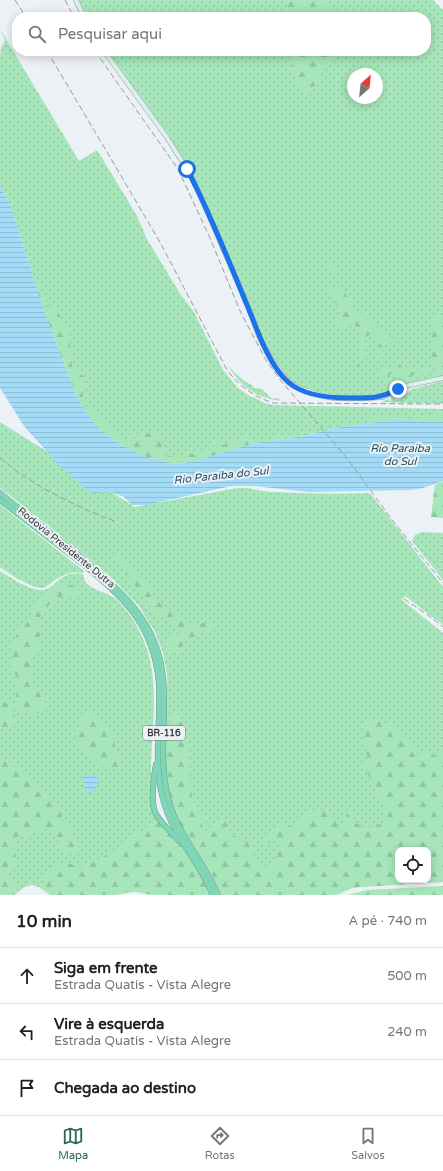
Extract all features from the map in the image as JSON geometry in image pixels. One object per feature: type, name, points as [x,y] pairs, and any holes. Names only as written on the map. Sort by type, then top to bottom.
[{"type":"highway","name":"Rodovia Presidente Dutra","points":[[0,494],[130,601],[147,627],[156,647],[163,678],[163,762],[167,794],[176,821],[183,835],[210,878],[218,895]]},
{"type":"highway","name":"Rodovia Presidente Dutra","points":[[0,500],[72,553]]},
{"type":"highway","name":"Rodovia Presidente Dutra","points":[[103,578],[132,611],[147,635],[152,649],[159,684],[158,751],[160,787],[166,811],[172,824],[202,871],[213,895]]},
{"type":"highway","points":[[158,751],[154,780],[156,814],[189,851]]},
{"type":"street","points":[[76,0],[82,12]]},
{"type":"street","points":[[108,56],[166,136],[187,169],[250,312],[260,339],[272,360],[289,382],[304,390],[323,396],[334,398],[371,398],[384,397],[406,386],[443,378]]},
{"type":"green space","points":[[78,0],[433,0],[443,10],[443,376],[416,381],[382,395],[348,396],[321,393],[308,390],[290,381],[280,369],[266,346],[196,183],[109,56],[431,56],[431,12],[84,12]]},
{"type":"green space","points":[[286,0],[326,0],[331,12],[287,12]]},
{"type":"green space","points":[[0,29],[12,49],[12,56],[16,56],[79,161],[97,150],[136,214],[147,239],[179,292],[194,312],[223,370],[238,388],[248,395],[273,405],[443,409],[443,422],[400,419],[334,428],[305,436],[255,443],[195,461],[143,456],[86,413],[45,314],[10,203],[0,186],[0,58],[1,48],[5,40]]},
{"type":"green space","points":[[291,56],[333,56],[318,82],[308,92],[300,90],[295,83]]},
{"type":"green space","points":[[326,260],[338,275],[343,290],[353,306],[371,323],[374,322],[376,326],[384,328],[388,333],[384,335],[386,337],[390,337],[394,334],[394,341],[387,343],[382,350],[381,357],[385,369],[388,368],[390,370],[388,366],[392,366],[395,370],[400,364],[405,368],[409,366],[413,369],[419,370],[423,366],[427,369],[432,368],[432,372],[429,373],[425,371],[422,374],[417,372],[411,376],[409,383],[404,385],[399,375],[393,375],[391,373],[389,375],[395,390],[385,394],[384,386],[387,382],[383,381],[383,377],[375,371],[383,373],[381,364],[378,360],[380,342],[375,335],[371,334],[365,337],[364,357],[359,373],[354,375],[360,356],[360,336],[354,324],[344,325],[343,330],[337,321],[340,321],[340,314],[328,291],[328,283],[334,290],[338,286],[339,282],[326,264]]},
{"type":"green space","points":[[35,284],[39,285],[42,291],[48,310],[53,307],[57,310],[67,328],[67,333],[70,337],[70,346],[73,350],[71,356],[72,366],[81,375],[86,376],[89,373],[94,373],[86,381],[82,388],[84,406],[88,407],[103,418],[121,439],[132,441],[131,437],[135,438],[141,436],[141,434],[145,435],[153,431],[154,432],[154,429],[160,433],[164,454],[186,458],[188,454],[199,453],[212,449],[217,440],[222,446],[244,437],[267,440],[273,436],[286,438],[290,435],[292,438],[255,443],[195,461],[176,464],[143,456],[122,445],[102,431],[86,413],[75,392]]},
{"type":"green space","points":[[438,317],[443,319],[443,376],[436,375],[435,366],[431,360],[433,324],[434,320]]},
{"type":"green space","points":[[228,366],[244,381],[252,385],[254,388],[262,390],[272,399],[256,394],[244,386]]},
{"type":"green space","points":[[443,381],[443,404],[381,402],[389,399],[391,401],[391,395],[394,396],[396,400],[399,400],[412,389]]},
{"type":"green space","points":[[278,398],[281,401],[272,399]]},
{"type":"green space","points":[[437,409],[441,409],[443,422],[400,419],[367,423],[372,416],[416,419],[427,416],[436,418],[438,416]]},
{"type":"green space","points":[[0,422],[135,507],[237,488],[269,492],[334,494],[370,493],[443,587],[443,625],[405,596],[402,600],[443,633],[443,882],[431,883],[431,847],[395,847],[395,883],[426,883],[352,888],[336,895],[222,895],[209,869],[185,832],[165,759],[167,674],[163,653],[155,632],[139,606],[113,579],[0,488]]},
{"type":"green space","points":[[443,481],[443,518],[431,517],[435,485]]},
{"type":"green space","points":[[0,505],[84,571],[83,573],[65,574],[46,587],[38,588],[14,577],[0,567]]},
{"type":"green space","points":[[422,532],[443,533],[443,580],[412,541],[415,535]]},
{"type":"green space","points":[[114,554],[118,555],[144,577],[157,601],[180,617],[192,623],[217,623],[208,631],[187,640],[177,652],[170,651],[166,646],[167,640],[170,637],[181,635],[182,631],[154,612]]},
{"type":"green space","points":[[0,571],[26,586],[37,590],[51,587],[62,577],[74,574],[83,574],[85,580],[92,588],[117,600],[125,609],[142,635],[149,657],[154,689],[151,756],[152,803],[155,811],[162,821],[182,845],[152,895],[131,892],[114,895],[51,895],[39,887],[31,885],[23,888],[14,895],[0,895]]},
{"type":"green space","points":[[58,585],[74,586],[80,594],[76,599],[64,596],[56,598],[39,619],[38,624],[41,639],[31,658],[31,670],[32,679],[44,697],[44,705],[42,710],[34,715],[25,713],[18,707],[16,702],[17,678],[10,664],[12,645],[17,634],[27,623],[34,608],[42,597]]},
{"type":"green space","points":[[0,698],[10,704],[13,709],[14,721],[12,726],[7,729],[0,729]]},
{"type":"green space","points":[[175,707],[183,724],[189,751],[189,776],[192,795],[198,813],[203,818],[201,828],[209,834],[218,819],[227,822],[229,830],[233,836],[247,839],[252,843],[255,862],[264,870],[271,868],[275,862],[278,854],[278,846],[276,838],[266,845],[263,841],[271,835],[278,823],[281,821],[287,820],[285,823],[286,825],[293,827],[310,814],[324,811],[331,813],[338,822],[342,824],[345,820],[347,810],[353,813],[354,821],[362,827],[371,828],[376,824],[383,825],[382,820],[386,815],[386,812],[380,802],[376,786],[364,768],[367,755],[364,733],[366,725],[370,721],[384,723],[400,732],[412,743],[418,756],[421,757],[426,752],[436,756],[443,753],[443,882],[431,883],[431,847],[395,847],[395,883],[426,883],[352,888],[336,895],[222,895],[217,883],[178,821],[170,800],[165,759],[166,730],[171,722]]},
{"type":"green space","points":[[91,713],[100,716],[115,739],[115,749],[121,763],[121,767],[117,770],[106,770],[95,759],[81,752],[77,735],[78,725]]},
{"type":"green space","points":[[0,756],[7,760],[57,802],[62,818],[74,834],[79,848],[75,853],[70,854],[66,852],[62,849],[54,834],[47,830],[39,830],[28,837],[18,836],[15,838],[15,857],[10,879],[15,891],[11,895],[0,895]]},
{"type":"green space","points":[[159,820],[186,851],[212,895],[152,895],[131,892],[114,895],[51,895],[39,887],[45,881],[46,873],[50,866],[60,866],[68,863],[79,867],[89,865],[108,854],[120,850],[138,834]]},
{"type":"green space","points":[[443,886],[443,895],[347,895],[367,890]]},
{"type":"water","name":"Rio Paraiba do Sul","points":[[0,186],[10,203],[45,314],[75,392],[86,413],[102,431],[122,445],[143,456],[176,464],[195,461],[255,443],[305,436],[334,428],[400,419],[443,422],[443,481],[423,488],[411,490],[309,492],[253,486],[231,486],[147,505],[132,505],[124,497],[111,492],[95,493],[87,490],[59,465],[24,426],[0,388]]},
{"type":"water","points":[[86,774],[95,776],[100,781],[90,793],[87,792],[84,786],[84,777]]},
{"type":"railway","points":[[15,0],[23,12]]},
{"type":"railway","points":[[65,0],[71,12]]},
{"type":"railway","points":[[50,56],[161,244],[227,370],[242,386],[253,394],[273,403],[443,404]]},
{"type":"railway","points":[[99,56],[178,169],[210,238],[241,313],[266,360],[281,381],[346,457],[393,521],[443,583]]},
{"type":"railway","points":[[0,458],[26,477],[54,494],[114,521]]},
{"type":"railway","points":[[404,599],[443,627]]},
{"type":"route","points":[[187,169],[198,190],[260,339],[283,376],[296,387],[312,394],[334,398],[384,397],[398,389]]},
{"type":"water label","name":"Rio Paraíba do Sul","points":[[221,475]]}]
